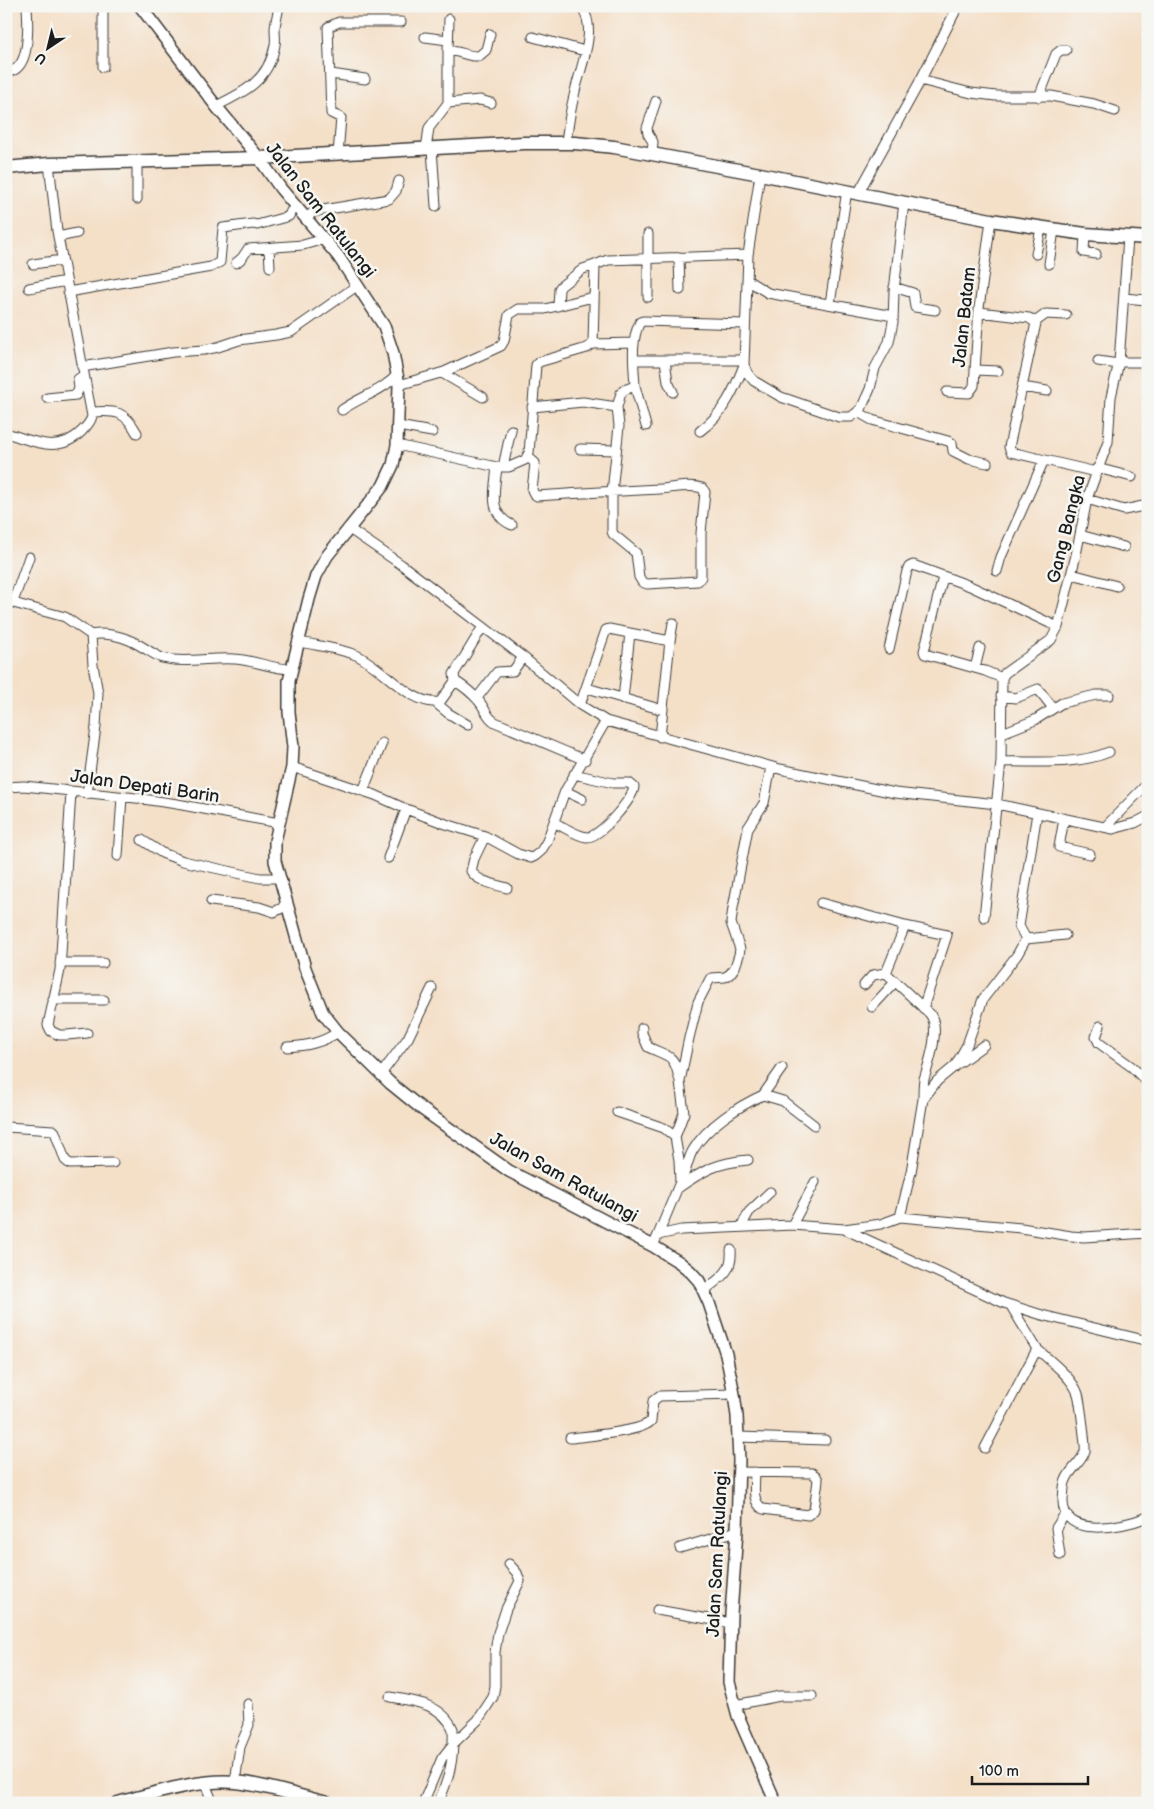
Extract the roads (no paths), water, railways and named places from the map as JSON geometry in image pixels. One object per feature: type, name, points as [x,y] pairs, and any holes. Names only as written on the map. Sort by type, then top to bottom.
[{"type":"main road","points":[[6,168],[49,164],[259,158],[566,142],[614,147],[853,191],[992,220],[1085,234],[1148,238]]},
{"type":"main road","points":[[118,1803],[164,1791],[205,1784],[235,1782],[327,1803]]},
{"type":"street","points":[[6,72],[16,69],[23,58],[29,28],[28,6]]},
{"type":"street","points":[[103,6],[103,67]]},
{"type":"street","name":"Jalan Sam Ratulangi","points":[[140,6],[281,189],[338,256],[384,326],[393,352],[398,380],[397,445],[393,465],[383,486],[327,556],[316,576],[289,681],[289,712],[293,747],[292,766],[275,841],[275,860],[308,977],[323,1013],[338,1032],[381,1074],[422,1109],[509,1172],[680,1262],[690,1271],[704,1291],[726,1354],[734,1394],[738,1437],[737,1531],[729,1682],[735,1705],[776,1803]]},
{"type":"street","points":[[216,106],[243,93],[260,78],[272,56],[276,43],[275,28],[279,6]]},
{"type":"street","points":[[830,304],[853,191],[920,80],[958,6]]},
{"type":"street","points":[[566,142],[574,94],[585,51],[588,23],[582,9]]},
{"type":"street","points":[[436,206],[429,149],[429,128],[448,103],[449,19]]},
{"type":"street","points":[[338,154],[341,118],[338,115],[331,114],[328,29],[339,22],[401,22]]},
{"type":"street","points":[[448,51],[453,50],[468,56],[479,56],[486,50],[490,34]]},
{"type":"street","points":[[425,37],[448,40]]},
{"type":"street","points":[[533,37],[585,51]]},
{"type":"street","points":[[1039,97],[1056,54],[1060,50],[1066,50]]},
{"type":"street","points":[[330,74],[365,79]]},
{"type":"street","points":[[920,80],[996,96],[1051,96],[1094,104],[1115,111]]},
{"type":"street","points":[[448,103],[480,100],[491,103]]},
{"type":"street","points":[[652,154],[653,142],[647,131],[656,101]]},
{"type":"street","points":[[137,162],[137,199]]},
{"type":"street","points":[[6,432],[54,446],[64,444],[76,437],[92,420],[58,237],[49,164]]},
{"type":"street","points":[[700,431],[710,424],[731,397],[744,363],[748,255],[760,174]]},
{"type":"street","points":[[305,218],[314,212],[389,199],[396,191],[398,181]]},
{"type":"street","points":[[744,363],[748,374],[754,381],[781,397],[839,417],[847,418],[858,412],[870,389],[875,368],[889,342],[904,202]]},
{"type":"street","points":[[68,292],[211,267],[220,262],[223,228],[258,225],[286,218],[291,211],[297,208]]},
{"type":"street","name":"Jalan Batam","points":[[947,392],[969,393],[974,386],[979,312],[992,220]]},
{"type":"street","points":[[1036,254],[1048,229]]},
{"type":"street","points":[[1048,229],[1049,264]]},
{"type":"street","points":[[58,237],[77,234]]},
{"type":"street","points":[[648,234],[648,297]]},
{"type":"street","points":[[1085,234],[1084,252],[1096,254]]},
{"type":"street","name":"Gang Bangka","points":[[1002,678],[1005,673],[1051,640],[1058,627],[1072,574],[1087,499],[1096,470],[1108,442],[1111,397],[1119,363],[1128,237]]},
{"type":"street","points":[[236,263],[248,249],[304,245],[324,239]]},
{"type":"street","points":[[269,248],[270,267]]},
{"type":"street","points":[[558,306],[559,289],[561,286],[583,269],[608,260],[748,255]]},
{"type":"street","points":[[679,257],[680,290]]},
{"type":"street","points":[[33,264],[62,260]]},
{"type":"street","points":[[593,344],[595,265]]},
{"type":"street","points":[[747,280],[768,293],[893,316]]},
{"type":"street","points":[[29,288],[66,281]]},
{"type":"street","points":[[48,398],[76,395],[79,390],[78,379],[83,371],[173,352],[218,348],[239,340],[291,332],[358,285]]},
{"type":"street","points":[[894,287],[913,293],[915,307],[935,310]]},
{"type":"street","points":[[342,410],[385,385],[398,380],[442,372],[501,346],[504,341],[509,315],[518,309],[545,310],[594,296]]},
{"type":"street","points":[[1124,298],[1147,300]]},
{"type":"street","points":[[979,312],[1029,318],[1035,322]]},
{"type":"street","points":[[1066,315],[1046,314],[1035,322],[1010,449],[1014,454],[1132,477]]},
{"type":"street","points":[[646,426],[635,386],[634,343],[638,325],[643,321],[745,324]]},
{"type":"street","points":[[528,458],[536,365],[539,362],[587,348],[593,344],[634,343]]},
{"type":"street","points":[[634,360],[744,363]]},
{"type":"street","points":[[665,360],[664,368],[673,392]]},
{"type":"street","points":[[1098,361],[1119,363],[1148,362]]},
{"type":"street","points":[[975,370],[998,371]]},
{"type":"street","points":[[442,372],[483,397]]},
{"type":"street","points":[[528,458],[534,463],[532,490],[535,495],[612,492],[691,487],[702,488],[705,492],[700,579],[694,582],[647,584],[642,582],[639,577],[636,553],[618,540],[612,531],[612,492],[619,426],[617,407],[621,393],[635,386]]},
{"type":"street","points":[[1022,387],[1047,391]]},
{"type":"street","points":[[532,406],[583,402],[617,407]]},
{"type":"street","points":[[92,412],[107,411],[122,414],[131,422],[137,433]]},
{"type":"street","points":[[858,412],[872,420],[948,441],[952,443],[954,451],[968,459],[987,463]]},
{"type":"street","points":[[398,426],[432,432]]},
{"type":"street","points":[[511,430],[493,500],[500,518],[512,525]]},
{"type":"street","points":[[397,445],[500,467],[520,463],[528,458]]},
{"type":"street","points":[[580,449],[616,450]]},
{"type":"street","points":[[997,572],[1001,557],[1044,460]]},
{"type":"street","points":[[1087,499],[1124,510],[1148,505]]},
{"type":"street","points":[[348,528],[523,657],[580,705],[606,721],[771,767],[895,793],[997,804],[1113,829],[1135,823],[1148,816]]},
{"type":"street","points":[[1080,535],[1124,547]]},
{"type":"street","points":[[29,557],[10,602],[65,617],[91,635],[105,634],[137,643],[157,656],[164,658],[195,661],[237,659],[280,669],[291,669]]},
{"type":"street","points":[[889,649],[909,566],[913,565],[970,586],[1058,627]]},
{"type":"street","points":[[1072,574],[1117,586]]},
{"type":"street","points":[[943,576],[924,653],[1002,678],[1001,762],[984,917]]},
{"type":"street","points":[[660,737],[673,623]]},
{"type":"street","points":[[436,703],[443,699],[455,681],[454,674],[482,628]]},
{"type":"street","points":[[580,705],[606,630],[670,641]]},
{"type":"street","points":[[623,699],[630,633]]},
{"type":"street","points":[[87,794],[96,727],[98,693],[93,665],[91,635]]},
{"type":"street","points":[[300,642],[356,655],[414,695],[426,701],[436,703],[468,725]]},
{"type":"street","points":[[975,668],[980,648]]},
{"type":"street","points":[[476,698],[497,672],[513,671],[523,657]]},
{"type":"street","points":[[455,681],[476,698],[487,715],[495,722],[585,760]]},
{"type":"street","points":[[587,688],[663,710]]},
{"type":"street","points":[[1001,696],[1016,698],[1038,689],[1053,708]]},
{"type":"street","points":[[1002,733],[1035,720],[1062,703],[1096,695],[1109,695]]},
{"type":"street","points":[[292,766],[364,791],[406,809],[485,836],[518,854],[531,858],[541,852],[555,823],[565,790],[585,760],[606,721]]},
{"type":"street","points":[[364,791],[382,743]]},
{"type":"street","points":[[1001,762],[1084,760],[1109,752]]},
{"type":"street","points":[[680,1081],[698,1002],[710,979],[725,977],[735,967],[740,949],[731,923],[735,900],[748,828],[754,816],[764,804],[771,767]]},
{"type":"street","points":[[555,823],[585,836],[591,836],[624,806],[633,792],[634,787],[629,783],[612,783],[574,774]]},
{"type":"street","points":[[1106,826],[1148,782]]},
{"type":"street","name":"Jalan Depati Barin","points":[[6,787],[24,786],[87,794],[122,796],[177,804],[279,824]]},
{"type":"street","points":[[565,790],[582,799]]},
{"type":"street","points":[[70,792],[60,964],[48,1024],[52,1031],[66,1035],[87,1034]]},
{"type":"street","points":[[118,856],[122,796]]},
{"type":"street","points":[[388,858],[406,809]]},
{"type":"street","points":[[1026,939],[1019,926],[1037,813]]},
{"type":"street","points":[[1064,819],[1059,848],[1090,854]]},
{"type":"street","points":[[485,836],[471,865],[471,870],[474,876],[480,880],[507,888]]},
{"type":"street","points":[[142,840],[162,853],[182,861],[260,878],[280,878]]},
{"type":"street","points":[[211,901],[259,907],[274,912],[282,908],[286,902]]},
{"type":"street","points":[[821,903],[905,926],[947,935],[923,1008]]},
{"type":"street","points":[[886,973],[905,926]]},
{"type":"street","points":[[1026,939],[1065,935]]},
{"type":"street","points":[[955,1066],[967,1045],[983,999],[1017,955],[1026,939]]},
{"type":"street","points":[[60,964],[103,963]]},
{"type":"street","points":[[886,973],[930,1014],[935,1022],[930,1064],[924,1079],[923,1099],[900,1217]]},
{"type":"street","points":[[864,984],[875,974],[886,973]]},
{"type":"street","points":[[872,1007],[895,982]]},
{"type":"street","points":[[381,1074],[408,1038],[432,988]]},
{"type":"street","points":[[53,1000],[104,1000]]},
{"type":"street","points":[[1100,1026],[1096,1037],[1099,1043],[1132,1067],[1148,1083]]},
{"type":"street","points":[[642,1028],[642,1034],[648,1047],[662,1052],[674,1061],[680,1081],[684,1113],[675,1137],[679,1160],[678,1186]]},
{"type":"street","points":[[287,1047],[301,1047],[317,1043],[338,1032]]},
{"type":"street","points":[[923,1099],[937,1081],[984,1045]]},
{"type":"street","points":[[652,1246],[687,1170],[691,1153],[699,1141],[738,1107],[763,1095],[782,1068]]},
{"type":"street","points":[[763,1095],[783,1100],[814,1125]]},
{"type":"street","points":[[617,1112],[664,1128],[675,1137]]},
{"type":"street","points":[[6,1127],[53,1130],[65,1160],[70,1164],[113,1163]]},
{"type":"street","points":[[678,1186],[712,1166],[726,1162],[748,1160]]},
{"type":"street","points":[[792,1225],[815,1182]]},
{"type":"street","points":[[741,1227],[749,1212],[770,1192]]},
{"type":"street","points":[[658,1235],[681,1230],[792,1225],[844,1229],[881,1224],[900,1217],[1021,1228],[1071,1236],[1148,1233]]},
{"type":"street","points":[[844,1229],[1011,1306],[1148,1341]]},
{"type":"street","points":[[704,1291],[728,1270],[731,1258],[730,1250]]},
{"type":"street","points":[[1011,1306],[1037,1348],[1070,1382],[1079,1396],[1085,1451],[1066,1480],[1063,1505],[1065,1514],[1078,1525],[1097,1527],[1112,1526],[1148,1517]]},
{"type":"street","points":[[985,1448],[1037,1348]]},
{"type":"street","points":[[570,1438],[631,1430],[644,1426],[651,1420],[653,1401],[659,1396],[734,1394]]},
{"type":"street","points":[[738,1437],[825,1440]]},
{"type":"street","points":[[738,1472],[755,1472],[812,1473],[818,1480],[814,1510],[808,1515],[763,1509],[755,1500],[755,1472]]},
{"type":"street","points":[[1060,1555],[1056,1528],[1065,1514]]},
{"type":"street","points":[[680,1548],[737,1531]]},
{"type":"street","points":[[423,1803],[442,1758],[454,1743],[478,1720],[493,1697],[495,1686],[495,1652],[498,1633],[506,1609],[520,1581],[518,1572],[509,1564]]},
{"type":"street","points":[[657,1610],[731,1623]]},
{"type":"street","points":[[735,1705],[780,1696],[812,1696]]},
{"type":"street","points":[[390,1697],[423,1703],[448,1720],[453,1729],[454,1743],[450,1775],[438,1803]]},
{"type":"street","points":[[235,1782],[240,1747],[249,1725],[248,1704]]},
{"type":"street","points":[[205,1784],[213,1803]]}]
